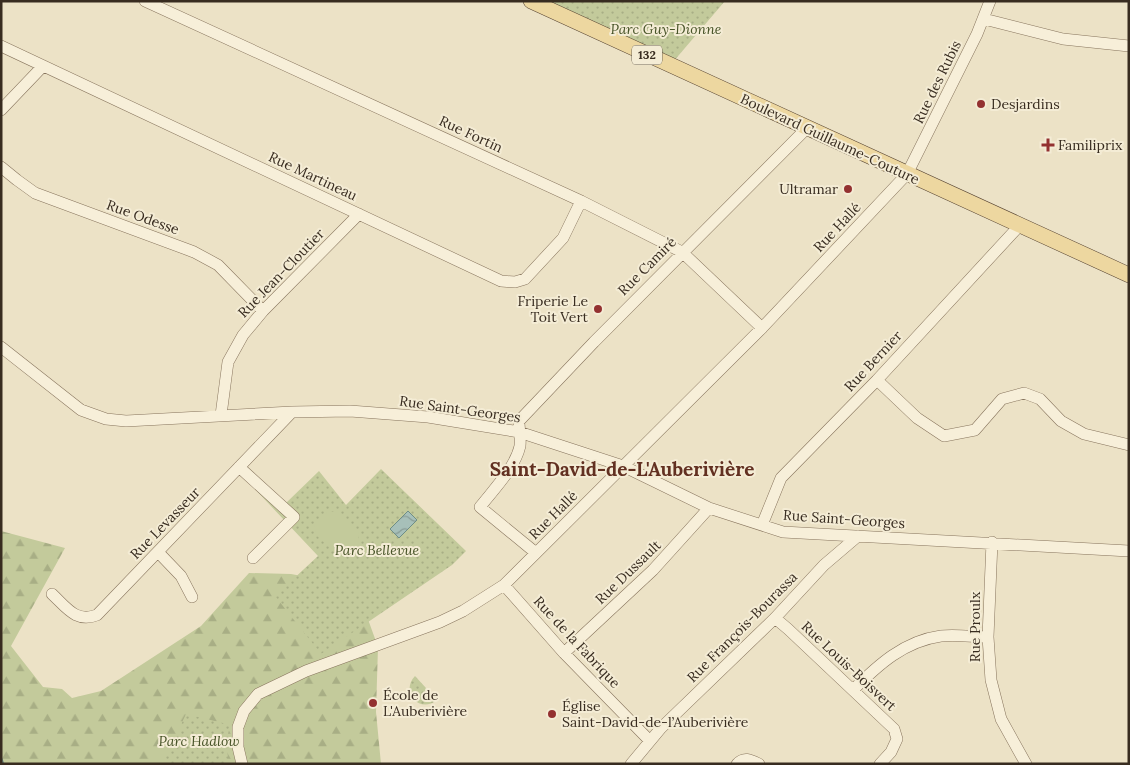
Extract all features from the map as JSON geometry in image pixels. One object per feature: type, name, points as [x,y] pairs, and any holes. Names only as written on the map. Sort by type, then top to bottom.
[{"type":"main road","name":"Boulevard Guillaume-Couture","points":[[531,1],[1129,275]]},
{"type":"street","name":"Rue Fortin","points":[[146,1],[582,201],[682,252],[762,328]]},
{"type":"street","name":"Rue des Rubis","points":[[907,174],[984,19],[990,1]]},
{"type":"street","points":[[984,19],[1063,39],[1129,46]]},
{"type":"street","name":"Rue Martineau","points":[[1,46],[501,281],[515,282],[525,279],[563,238],[582,201]]},
{"type":"street","points":[[1,110],[43,66]]},
{"type":"street","name":"Rue Camiré","points":[[519,432],[520,422],[594,342],[807,128]]},
{"type":"street","name":"Rue Odesse","points":[[1,167],[35,192],[202,256],[218,265],[263,311]]},
{"type":"street","name":"Rue Hallé","points":[[242,764],[238,747],[238,727],[244,711],[258,694],[306,671],[440,622],[463,611],[504,585],[762,328],[907,174]]},
{"type":"street","name":"Rue Jean-Cloutier","points":[[221,415],[228,362],[243,335],[263,311],[359,214]]},
{"type":"street","name":"Rue Bernier","points":[[762,525],[781,478],[877,380],[1020,225]]},
{"type":"street","name":"Rue Saint-Georges","points":[[1,347],[81,410],[106,419],[126,421],[221,415],[350,411],[446,420],[519,432],[623,466],[710,508],[783,532],[1129,550]]},
{"type":"street","points":[[877,380],[918,418],[944,436],[975,430],[1002,399],[1024,393],[1040,399],[1061,421],[1084,434],[1129,445]]},
{"type":"street","name":"Rue Levasseur","points":[[52,594],[75,615],[88,618],[97,615],[292,412]]},
{"type":"street","points":[[519,432],[520,444],[515,459],[480,507],[536,553]]},
{"type":"street","points":[[239,467],[294,517],[253,558]]},
{"type":"street","name":"Rue Dussault","points":[[564,653],[653,570],[710,508]]},
{"type":"street","name":"Rue François-Bourassa","points":[[631,764],[661,728],[775,618],[824,565],[858,536]]},
{"type":"street","name":"Rue Proulx","points":[[992,542],[988,637],[991,680],[1001,719],[1026,764]]},
{"type":"street","points":[[158,552],[180,576],[192,597]]},
{"type":"street","name":"Rue de la Fabrique","points":[[504,585],[564,653],[650,741]]},
{"type":"street","name":"Rue Louis-Boisvert","points":[[775,618],[894,729],[897,739],[891,752],[880,764]]},
{"type":"street","points":[[853,690],[882,662],[912,644],[941,636],[988,637]]},
{"type":"street","points":[[737,764],[740,760],[750,759],[759,764]]},
{"type":"green space","name":"Parc Guy-Dionne","points":[[544,1],[725,1],[673,62]]},
{"type":"green space","name":"Parc Bellevue","points":[[243,463],[286,503],[319,471],[346,505],[381,469],[466,551],[452,565],[321,654],[275,596],[318,556],[237,470]]},
{"type":"green space","points":[[335,512],[358,532],[359,541],[347,554],[338,555],[316,535],[314,525],[324,514]]},
{"type":"green space","points":[[1,531],[65,548],[11,646],[43,687],[62,689],[72,698],[101,691],[201,626],[249,573],[291,574],[356,586],[378,647],[376,712],[381,764],[1,764]]},
{"type":"green space","points":[[415,676],[437,700],[430,704],[424,704],[418,703],[414,699],[410,688]]},
{"type":"green space","name":"Parc Hadlow","points":[[186,714],[231,725],[227,739],[229,764],[165,764],[164,760]]},
{"type":"water","points":[[408,511],[417,520],[399,538],[390,529]]},
{"type":"waterway","points":[[1,759],[3,764]]},
{"type":"place","name":"Desjardins","points":[[981,104]]},
{"type":"place","name":"Familiprix","points":[[1048,145]]},
{"type":"place","name":"Ultramar","points":[[848,189]]},
{"type":"place","name":"Friperie Le Toit Vert","points":[[598,309]]},
{"type":"place","name":"École de L'Auberivière","points":[[373,703]]},
{"type":"place","name":"Église Saint-David-de-l’Auberivière","points":[[552,714]]},
{"type":"district","name":"Saint-David-de-L'Auberivière","points":[[622,469]]}]
